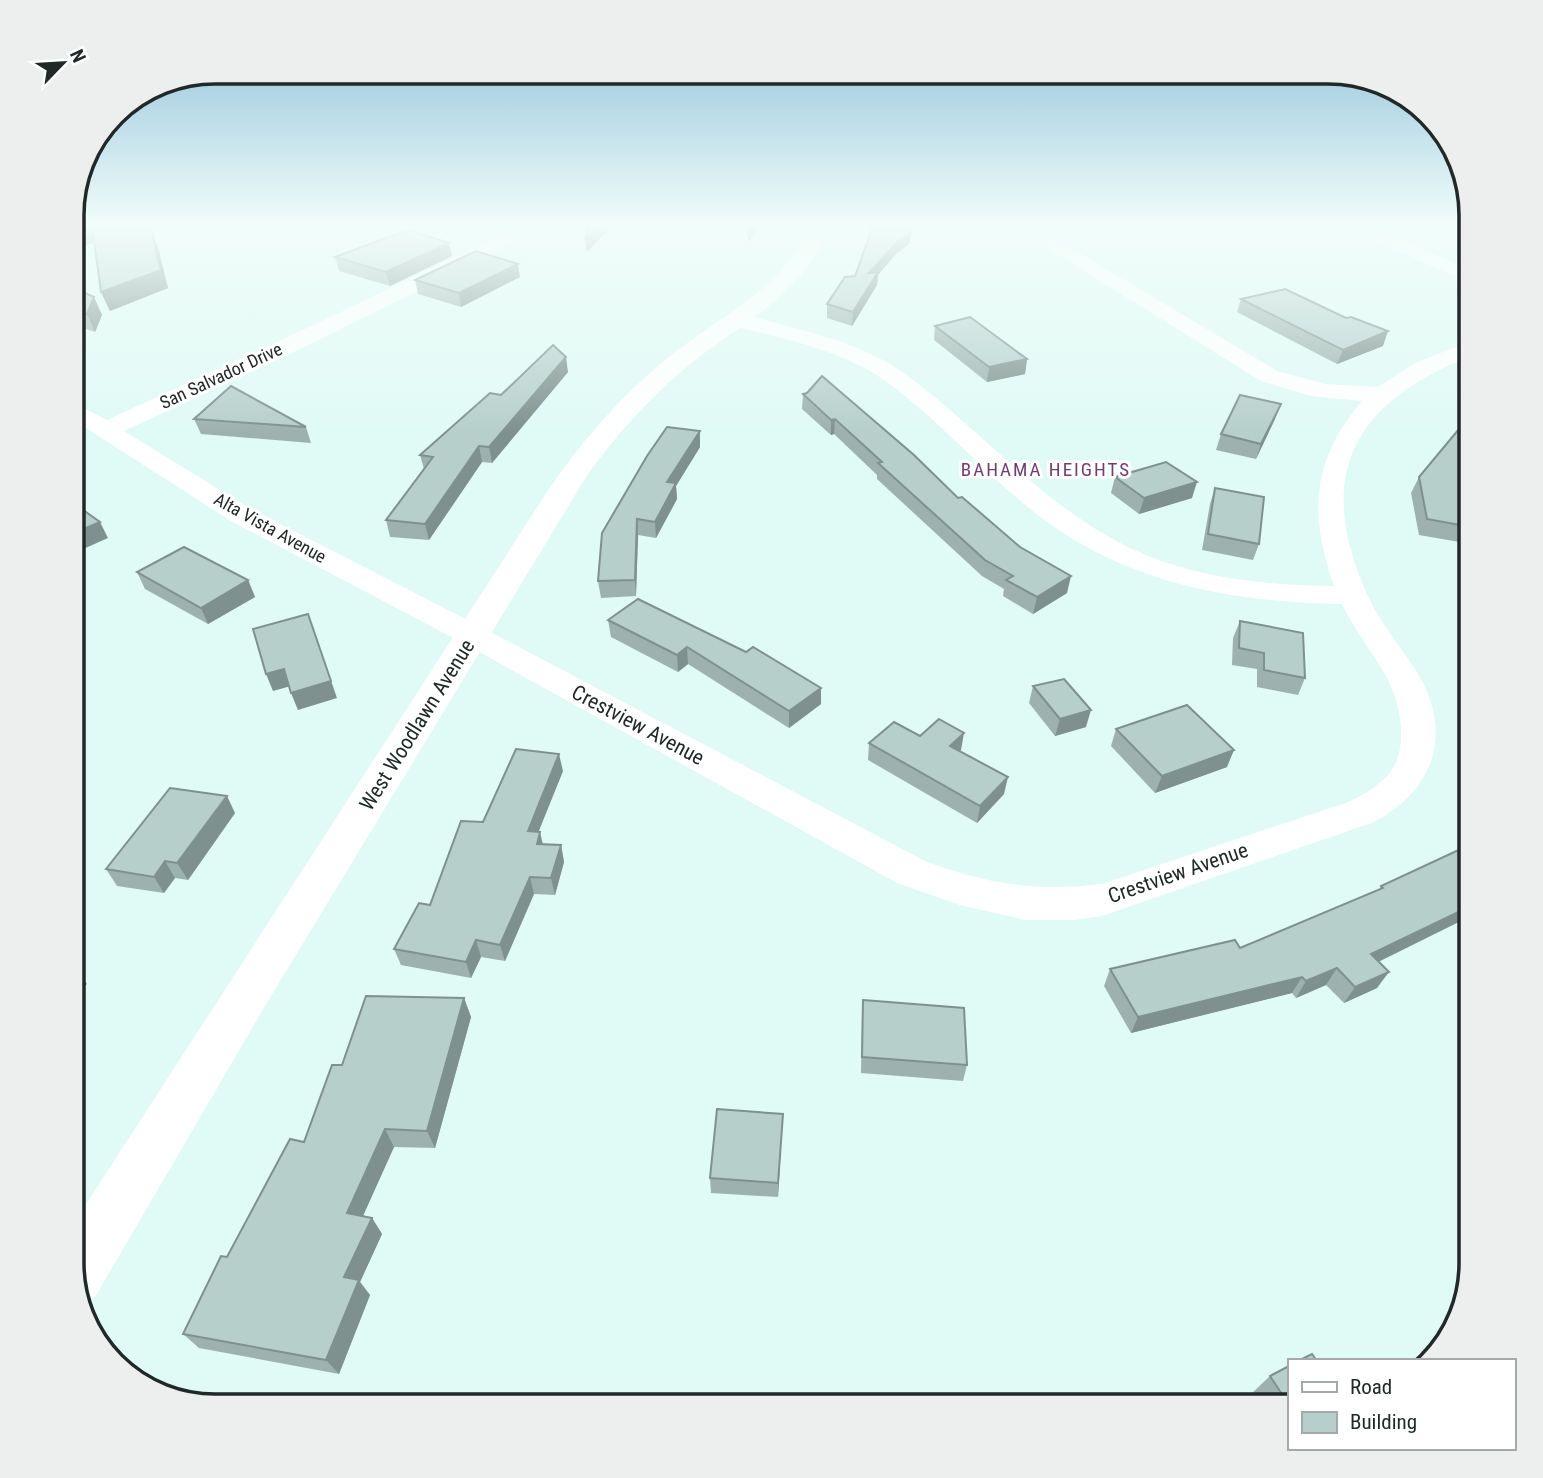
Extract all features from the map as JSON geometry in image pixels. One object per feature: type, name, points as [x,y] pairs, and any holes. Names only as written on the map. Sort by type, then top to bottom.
[{"type":"street","name":"San Salvador Drive","points":[[105,430],[393,295]]},
{"type":"street","name":"West Woodlawn Avenue","points":[[84,1259],[159,1133],[474,636],[559,494],[610,429],[676,364],[767,295]]},
{"type":"street","points":[[1135,295],[1269,376],[1289,384],[1319,391],[1384,394]]},
{"type":"street","points":[[736,321],[815,339],[899,380],[1044,507],[1069,526],[1128,559],[1187,580],[1251,592],[1353,595]]},
{"type":"street","name":"Crestview Avenue","points":[[474,636],[911,872],[987,898],[1041,906],[1073,905],[1102,900],[1361,812],[1381,804],[1407,780],[1414,765],[1417,732],[1414,707],[1406,683],[1369,628],[1353,595],[1338,556],[1331,527],[1329,494],[1332,472],[1354,426],[1384,394],[1408,376],[1459,353]]},
{"type":"street","name":"Alta Vista Avenue","points":[[84,417],[241,515],[474,636]]},
{"type":"building","points":[[84,295],[94,297],[87,314],[84,313]]},
{"type":"building","points":[[833,295],[864,295],[853,312],[827,304]]},
{"type":"building","points":[[1259,295],[1298,295],[1346,318],[1351,317],[1388,331],[1343,350],[1241,299]]},
{"type":"building","points":[[970,317],[1027,359],[989,367],[935,326]]},
{"type":"building","points":[[553,345],[566,357],[489,447],[479,446],[425,524],[386,520],[433,457],[420,455],[490,393],[501,395]]},
{"type":"building","points":[[822,376],[914,455],[958,498],[962,497],[1020,547],[1071,576],[1037,597],[1006,580],[1013,576],[985,560],[878,463],[882,462],[835,419],[831,420],[803,394]]},
{"type":"building","points":[[231,386],[306,427],[194,419]]},
{"type":"building","points":[[1240,395],[1281,404],[1261,444],[1221,434]]},
{"type":"building","points":[[667,427],[700,431],[667,482],[676,483],[655,522],[637,519],[635,580],[598,581],[602,533]]},
{"type":"building","points":[[1459,429],[1459,525],[1427,519],[1419,477]]},
{"type":"building","points":[[1166,462],[1197,482],[1144,498],[1115,477]]},
{"type":"building","points":[[1215,488],[1264,497],[1259,544],[1208,534]]},
{"type":"building","points":[[84,511],[100,522],[84,529]]},
{"type":"building","points":[[184,547],[248,580],[201,608],[137,572]]},
{"type":"building","points":[[638,599],[746,652],[753,647],[821,688],[789,711],[687,647],[677,655],[608,620]]},
{"type":"building","points":[[308,614],[331,681],[291,693],[284,669],[266,674],[253,629]]},
{"type":"building","points":[[1240,621],[1303,633],[1305,678],[1264,670],[1264,653],[1239,648]]},
{"type":"building","points":[[1064,679],[1091,710],[1060,719],[1033,686]]},
{"type":"building","points":[[1187,705],[1234,750],[1162,776],[1116,729]]},
{"type":"building","points":[[939,719],[964,733],[950,746],[1008,777],[980,806],[869,743],[894,722],[920,736]]},
{"type":"building","points":[[516,749],[559,754],[528,831],[540,832],[537,844],[561,845],[551,878],[530,877],[500,945],[476,940],[466,962],[394,949],[419,903],[430,905],[461,821],[483,822]]},
{"type":"building","points":[[170,788],[227,796],[177,863],[165,861],[154,877],[106,869]]},
{"type":"building","points":[[1459,850],[1459,912],[1371,954],[1389,972],[1355,987],[1337,968],[1306,981],[1302,977],[1138,1017],[1110,969],[1235,940],[1240,948],[1383,888],[1381,886]]},
{"type":"building","points":[[366,996],[464,998],[427,1131],[385,1129],[347,1213],[372,1218],[344,1277],[359,1280],[326,1360],[183,1334],[221,1256],[227,1257],[290,1139],[304,1142],[332,1065],[342,1065]]},
{"type":"building","points":[[863,1000],[964,1008],[967,1065],[862,1057]]},
{"type":"building","points":[[717,1109],[783,1114],[778,1183],[710,1178]]},
{"type":"building","points":[[1312,1354],[1316,1359],[1302,1359]]},
{"type":"building","points":[[1288,1367],[1288,1394],[1282,1394],[1270,1376]]},
{"type":"district","name":"BAHAMA HEIGHTS","points":[[1046,469]]}]
